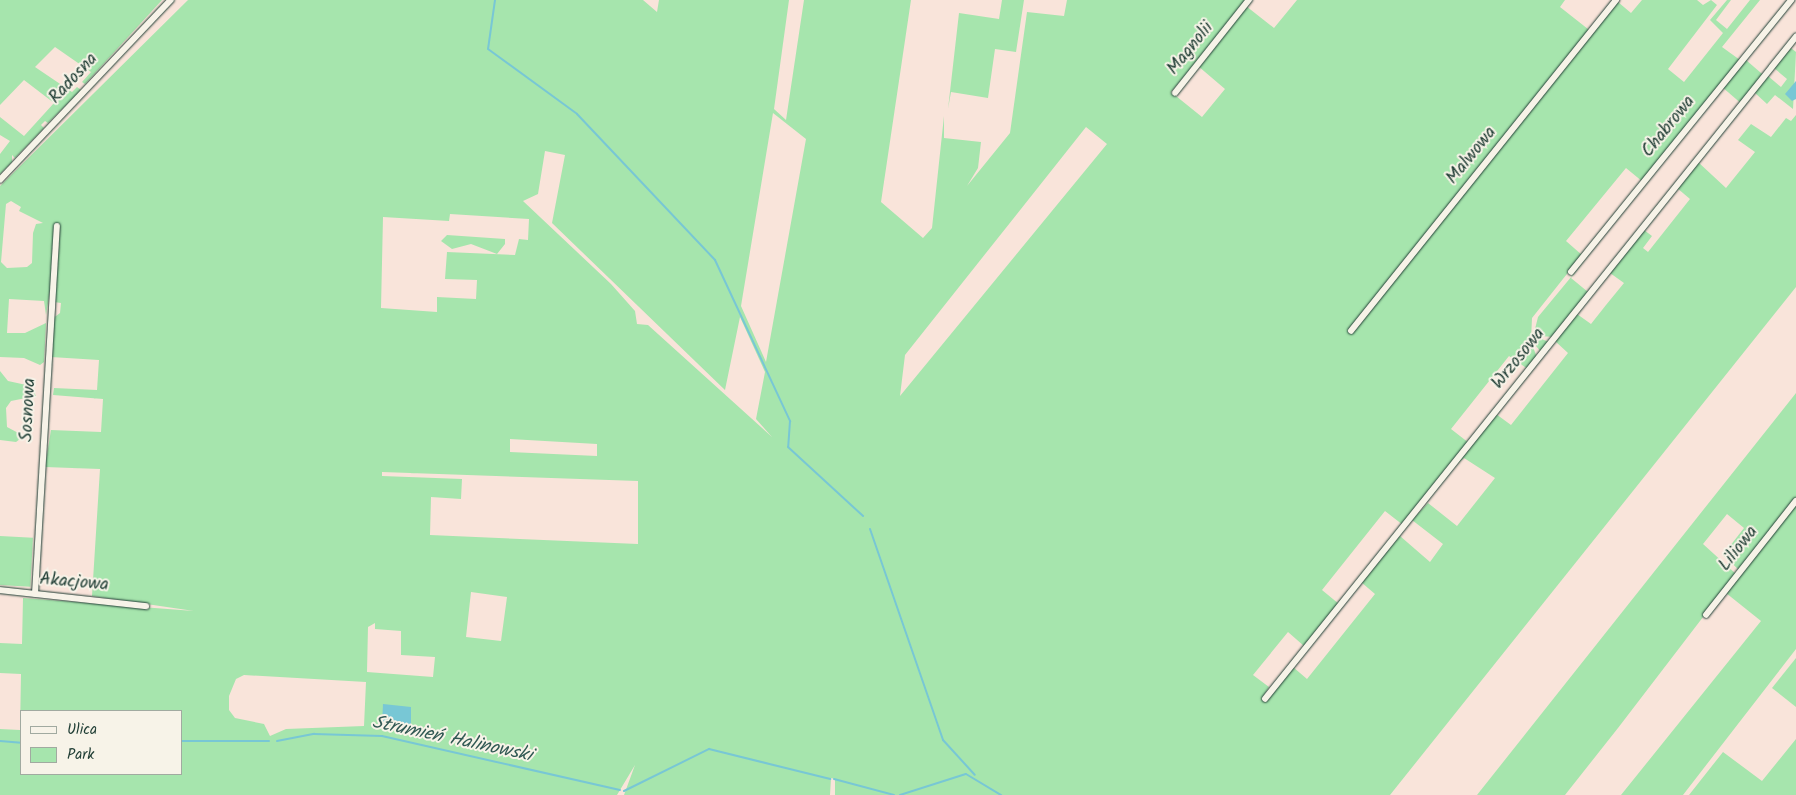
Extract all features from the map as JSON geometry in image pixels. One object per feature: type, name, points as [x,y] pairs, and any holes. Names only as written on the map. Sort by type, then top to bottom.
[{"type":"street","name":"Radosna","points":[[0,180],[172,0]]},
{"type":"street","name":"Magnolii","points":[[1174,93],[1249,0]]},
{"type":"street","name":"Malwowa","points":[[1351,331],[1616,0]]},
{"type":"street","name":"Chabrowa","points":[[1571,272],[1791,0]]},
{"type":"street","name":"Wrzosowa","points":[[1265,699],[1796,37]]},
{"type":"street","name":"Sosnowa","points":[[35,594],[57,227]]},
{"type":"street","name":"Liliowa","points":[[1706,615],[1796,502]]},
{"type":"street","name":"Akacjowa","points":[[0,590],[146,606]]},
{"type":"green space","points":[[0,0],[162,0],[85,84],[82,82],[91,72],[55,47],[35,67],[72,92],[77,87],[81,90],[48,123],[45,121],[41,125],[44,128],[15,158],[12,155],[12,162],[0,174],[0,154],[10,141],[0,135],[0,117],[24,136],[54,103],[24,80],[0,105]]},
{"type":"green space","points":[[188,0],[643,0],[657,12],[659,0],[789,0],[774,109],[786,120],[804,0],[911,0],[881,202],[923,238],[932,228],[944,116],[944,138],[981,142],[978,168],[967,186],[1010,133],[1027,12],[1064,16],[1067,0],[1247,0],[1171,92],[1202,117],[1225,89],[1198,66],[1246,6],[1274,28],[1297,0],[1565,0],[1560,7],[1593,33],[1618,2],[1631,13],[1642,0],[1697,0],[1703,5],[1711,0],[1717,5],[1668,69],[1684,82],[1723,33],[1710,20],[1727,0],[1731,0],[1716,20],[1727,29],[1750,0],[1760,0],[1722,47],[1740,60],[1643,182],[1626,168],[1566,241],[1582,255],[1532,318],[1531,341],[1537,358],[1528,369],[1509,356],[1451,429],[1469,443],[1403,525],[1385,511],[1322,590],[1339,604],[1304,646],[1288,632],[1253,675],[1269,687],[1262,698],[1266,701],[1293,667],[1307,679],[1375,594],[1361,582],[1400,536],[1430,562],[1443,544],[1412,520],[1428,503],[1457,526],[1495,478],[1464,458],[1457,464],[1496,414],[1511,425],[1568,353],[1555,341],[1577,314],[1591,324],[1624,283],[1610,273],[1644,230],[1652,236],[1643,248],[1648,252],[1690,199],[1677,188],[1698,162],[1726,188],[1755,152],[1738,140],[1751,124],[1771,137],[1786,118],[1791,121],[1796,115],[1796,287],[1390,795],[835,795],[835,779],[831,778],[830,795],[624,795],[635,765],[617,795],[0,795],[0,729],[20,730],[20,775],[182,775],[182,710],[20,710],[21,674],[0,673],[0,643],[22,644],[23,598],[194,611],[92,596],[100,469],[45,467],[51,430],[101,432],[103,399],[53,395],[54,388],[97,390],[99,360],[51,357],[52,319],[60,313],[61,303],[54,302],[60,230],[46,315],[44,301],[9,299],[7,333],[25,333],[46,323],[44,362],[40,365],[24,358],[0,357],[0,186]],"holes":[[[773,113],[806,139],[766,362],[741,306]],[[1086,127],[1107,144],[900,396],[905,355]],[[545,151],[565,155],[552,223],[725,390],[740,317],[765,372],[756,419],[772,437],[648,325],[637,324],[635,311],[611,284],[523,201],[538,194]],[[11,201],[21,207],[19,211],[43,223],[36,224],[33,233],[32,263],[27,267],[7,268],[1,262],[6,204]],[[450,214],[529,219],[528,240],[519,239],[515,255],[447,252],[445,279],[477,280],[476,299],[437,297],[437,312],[381,308],[383,217],[449,221]],[[510,439],[597,444],[597,456],[510,452]],[[382,472],[638,481],[638,544],[430,535],[431,497],[461,499],[462,479],[382,476]],[[471,592],[507,597],[501,641],[466,637]],[[375,623],[375,629],[401,631],[401,655],[435,657],[433,677],[367,672],[368,627]],[[244,675],[366,682],[364,726],[286,729],[270,736],[264,724],[235,718],[229,710],[229,696],[236,679]]]},
{"type":"green space","points":[[1002,0],[1024,0],[1016,52],[995,49],[988,98],[951,92],[948,109],[959,13],[999,19]]},
{"type":"green space","points":[[1791,48],[1796,52],[1793,109],[1775,95],[1767,104],[1754,92],[1768,76],[1781,87],[1787,79],[1774,68]]},
{"type":"green space","points":[[1746,60],[1763,75],[1740,102],[1722,87]]},
{"type":"green space","points":[[447,235],[505,239],[505,244],[497,254],[471,244],[452,249],[441,241]]},
{"type":"green space","points":[[1586,259],[1571,278],[1588,292],[1553,337],[1541,336],[1535,329],[1538,317]]},
{"type":"green space","points":[[1534,336],[1549,342],[1541,352],[1536,346]]},
{"type":"green space","points":[[0,371],[8,381],[31,386],[36,396],[11,401],[6,408],[7,427],[24,436],[16,442],[0,440]]},
{"type":"green space","points":[[1796,393],[1796,498],[1739,570],[1723,555],[1744,528],[1727,514],[1703,544],[1736,574],[1565,795],[1477,795]]},
{"type":"green space","points":[[1796,505],[1796,649],[1683,795],[1621,795],[1761,621],[1726,593]]},
{"type":"green space","points":[[0,536],[33,538],[30,587],[0,585]]},
{"type":"green space","points":[[1796,658],[1796,707],[1772,688]]},
{"type":"green space","points":[[1796,739],[1796,795],[1689,795],[1723,752],[1762,781]]},
{"type":"water","points":[[1796,81],[1796,99],[1792,101],[1785,94]]},
{"type":"water","points":[[383,704],[411,707],[411,724],[382,725]]},
{"type":"waterway","points":[[495,0],[488,49],[577,114],[715,260],[790,421],[788,447],[863,516]]},
{"type":"waterway","points":[[870,529],[943,740],[975,775]]},
{"type":"waterway","name":"Strumień Halinowski","points":[[277,741],[314,734],[382,736],[620,790]]},
{"type":"waterway","name":"Strumień Halinowski","points":[[0,741],[20,743]]},
{"type":"waterway","name":"Strumień Halinowski","points":[[182,741],[269,741]]},
{"type":"waterway","name":"Strumień Halinowski","points":[[624,791],[709,749],[830,779]]},
{"type":"waterway","name":"Strumień Halinowski","points":[[900,795],[966,774],[1001,795]]},
{"type":"waterway","name":"Strumień Halinowski","points":[[834,779],[894,795]]}]
